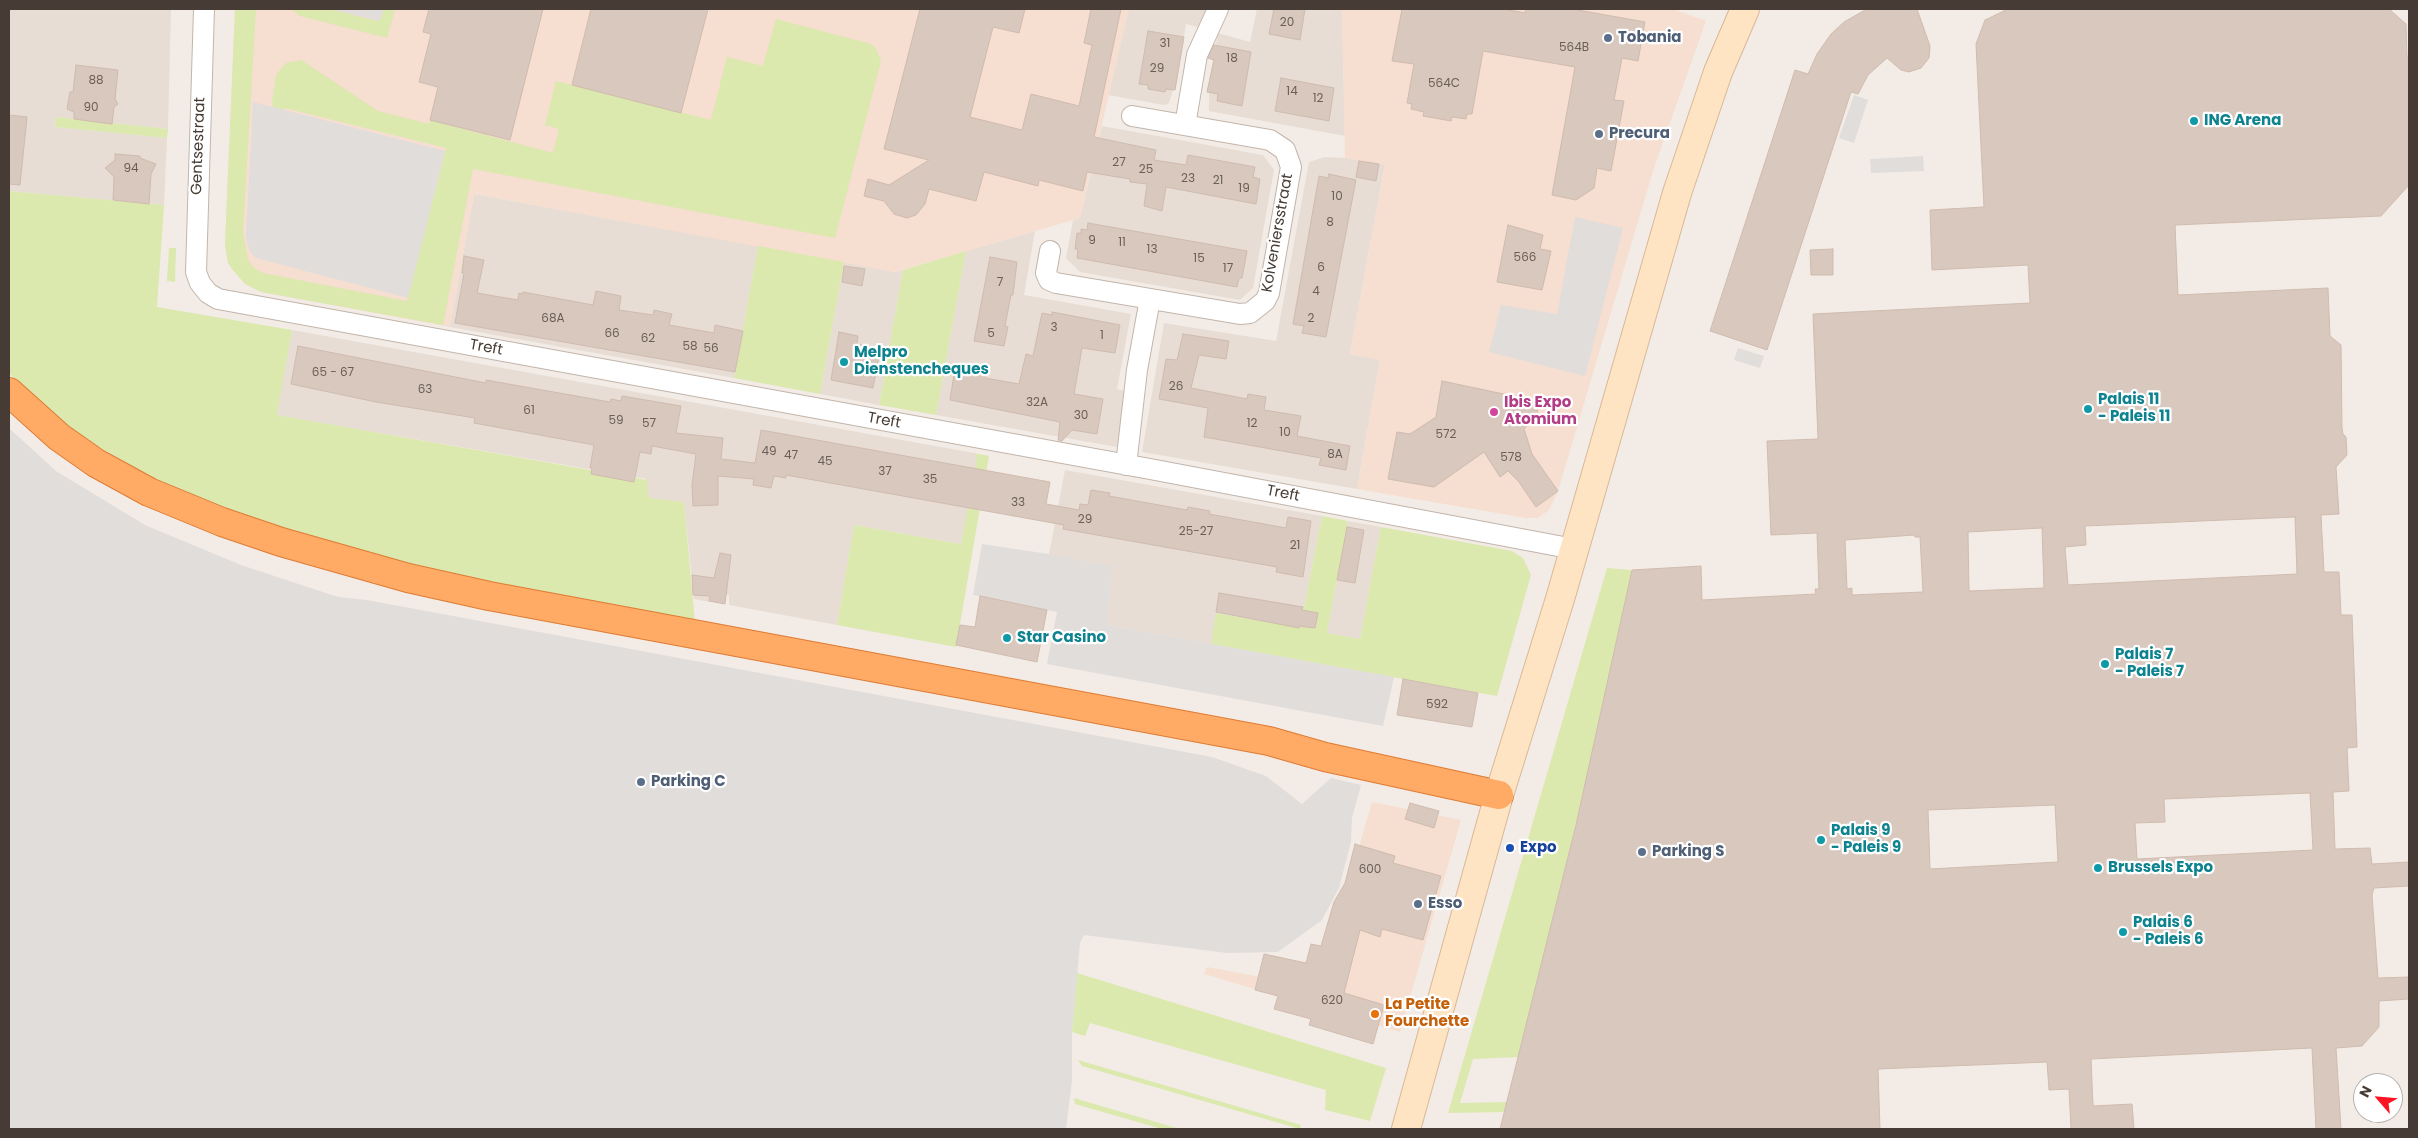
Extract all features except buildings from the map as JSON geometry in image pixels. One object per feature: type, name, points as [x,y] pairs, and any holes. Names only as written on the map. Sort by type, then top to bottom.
[{"type":"highway","points":[[9,392],[59,437],[96,463],[149,492],[231,525],[408,578],[489,596],[1268,741],[1325,757],[1499,795]]},
{"type":"main road","points":[[1406,1129],[1499,795],[1574,549],[1677,194],[1718,72],[1745,9]]},
{"type":"street","name":"Gentsestraat","points":[[200,283],[196,272],[195,259],[204,9]]},
{"type":"street","points":[[1185,125],[1197,55],[1218,9]]},
{"type":"street","name":"Kolveniersstraat","points":[[1050,251],[1046,273],[1052,282],[1240,314],[1250,313],[1259,308],[1269,293],[1291,167],[1289,158],[1278,144],[1270,140],[1132,116]]},
{"type":"street","name":"Treft","points":[[200,283],[213,296],[231,302],[1126,465],[1574,549]]},
{"type":"street","points":[[1126,465],[1137,370],[1150,299]]},
{"type":"shaded area","points":[[9,9],[171,9],[168,129],[56,117],[55,127],[167,138],[164,205],[9,191]]},
{"type":"shaded area","points":[[235,9],[1129,9],[1080,218],[895,272],[474,194],[450,327],[261,292],[245,284],[232,269],[228,263],[225,245]]},
{"type":"shaded area","points":[[330,9],[384,9],[380,21]]},
{"type":"shaded area","points":[[1129,9],[1206,9],[1198,27],[1186,24],[1175,90],[1173,90],[1169,103],[1164,105],[1108,95]]},
{"type":"shaded area","points":[[1257,9],[1342,9],[1345,136],[1209,111],[1209,93],[1207,92],[1218,33],[1250,42]]},
{"type":"shaded area","points":[[1342,9],[1673,9],[1706,21],[1653,171],[1558,491],[1549,510],[1538,518],[1526,518],[1357,489],[1380,360],[1350,354],[1385,165],[1345,158]]},
{"type":"shaded area","points":[[1854,95],[1868,100],[1854,143],[1839,138]]},
{"type":"shaded area","points":[[253,102],[445,151],[408,298],[256,258],[250,252],[246,237]]},
{"type":"shaded area","points":[[1102,126],[1263,155],[1274,170],[1253,288],[1240,300],[1080,272],[1066,258],[1073,220],[1080,218]]},
{"type":"shaded area","points":[[1923,156],[1924,171],[1871,173],[1870,159]]},
{"type":"shaded area","points":[[1325,157],[1385,164],[1350,354],[1380,360],[1357,489],[1142,452],[1164,323],[1276,341],[1309,162]]},
{"type":"shaded area","points":[[474,194],[758,246],[734,378],[450,327]]},
{"type":"shaded area","points":[[1575,217],[1623,228],[1585,376],[1489,352],[1501,305],[1557,314]]},
{"type":"shaded area","points":[[1035,231],[1024,295],[1131,314],[1117,389],[1125,391],[1117,447],[936,415],[966,251]]},
{"type":"shaded area","points":[[844,262],[895,272],[903,270],[879,405],[820,394]]},
{"type":"shaded area","points":[[292,330],[974,453],[978,458],[962,544],[854,525],[837,625],[729,605],[729,595],[709,591],[709,602],[694,599],[684,502],[648,498],[646,479],[276,415]]},
{"type":"shaded area","points":[[1738,348],[1764,356],[1760,368],[1734,360]]},
{"type":"shaded area","name":"Parking C","points":[[9,428],[56,471],[145,525],[241,565],[338,597],[367,600],[1212,757],[1266,776],[1302,804],[1331,778],[1361,785],[1352,818],[1351,842],[1339,888],[1322,920],[1278,952],[1227,953],[1084,935],[1080,943],[1072,1032],[1072,1081],[1066,1129],[9,1129]]},
{"type":"shaded area","points":[[1065,470],[1322,516],[1300,628],[1217,613],[1211,644],[1107,625],[1049,554]]},
{"type":"shaded area","points":[[1348,521],[1381,527],[1360,639],[1327,633]]},
{"type":"shaded area","points":[[982,544],[1049,554],[1112,567],[1107,625],[1394,677],[1383,726],[1047,664],[1057,612],[973,595]]},
{"type":"shaded area","points":[[1372,802],[1461,820],[1400,1032],[1204,974],[1207,967],[1288,982],[1319,985]]},
{"type":"green space","points":[[235,9],[256,9],[243,232],[248,260],[254,268],[263,273],[407,301],[446,148],[285,108],[281,123],[274,112],[272,102],[276,75],[286,63],[301,60],[378,111],[429,124],[430,120],[553,153],[559,129],[545,125],[556,81],[711,120],[727,57],[763,66],[776,19],[871,44],[876,49],[881,61],[835,238],[473,169],[443,325],[261,292],[245,284],[228,263],[225,245]]},
{"type":"green space","points":[[291,9],[330,9],[378,21],[382,9],[395,9],[387,38],[300,16]]},
{"type":"green space","points":[[56,117],[168,129],[167,138],[55,127]]},
{"type":"green space","points":[[9,191],[164,205],[157,307],[292,330],[277,415],[647,480],[649,498],[684,502],[695,623],[418,568],[266,525],[157,481],[69,429],[25,390],[9,373]]},
{"type":"green space","points":[[758,246],[844,262],[820,394],[734,378]]},
{"type":"green space","points":[[169,248],[176,248],[175,282],[167,281]]},
{"type":"green space","points":[[966,251],[936,415],[879,405],[903,270]]},
{"type":"green space","points":[[974,453],[989,456],[956,647],[837,625],[854,525],[961,544],[977,458]]},
{"type":"green space","points":[[1322,516],[1348,521],[1327,633],[1360,639],[1381,527],[1512,551],[1523,558],[1531,575],[1497,696],[1211,644],[1216,613],[1300,628]]},
{"type":"green space","points":[[1607,568],[1632,570],[1587,778],[1519,1057],[1473,1059],[1460,1103],[1508,1102],[1505,1112],[1448,1113]]},
{"type":"green space","points":[[1077,973],[1386,1068],[1370,1121],[1325,1110],[1326,1090],[1090,1023],[1085,1036],[1072,1032]]},
{"type":"green space","points":[[1078,1060],[1301,1125],[1300,1129],[1082,1066]]},
{"type":"green space","points":[[1074,1098],[1180,1129],[1162,1129],[1075,1104]]},
{"type":"place","name":"Tobania","points":[[1608,38]]},
{"type":"place","name":"ING Arena","points":[[2194,121]]},
{"type":"place","name":"Precura","points":[[1599,134]]},
{"type":"place","name":"Melpro Dienstencheques","points":[[844,362]]},
{"type":"place","name":"Palais 11 - Paleis 11","points":[[2088,409]]},
{"type":"place","name":"Ibis Expo Atomium","points":[[1494,412]]},
{"type":"place","name":"Star Casino","points":[[1007,638]]},
{"type":"place","name":"Palais 7 - Paleis 7","points":[[2105,664]]},
{"type":"place","name":"Parking C","points":[[641,782]]},
{"type":"place","name":"Palais 9 - Paleis 9","points":[[1821,840]]},
{"type":"place","name":"Expo","points":[[1510,848]]},
{"type":"place","name":"Parking S","points":[[1642,852]]},
{"type":"place","name":"Brussels Expo","points":[[2098,868]]},
{"type":"place","name":"Esso","points":[[1418,904]]},
{"type":"place","name":"Palais 6 - Paleis 6","points":[[2123,932]]},
{"type":"place","name":"La Petite Fourchette","points":[[1375,1014]]}]
